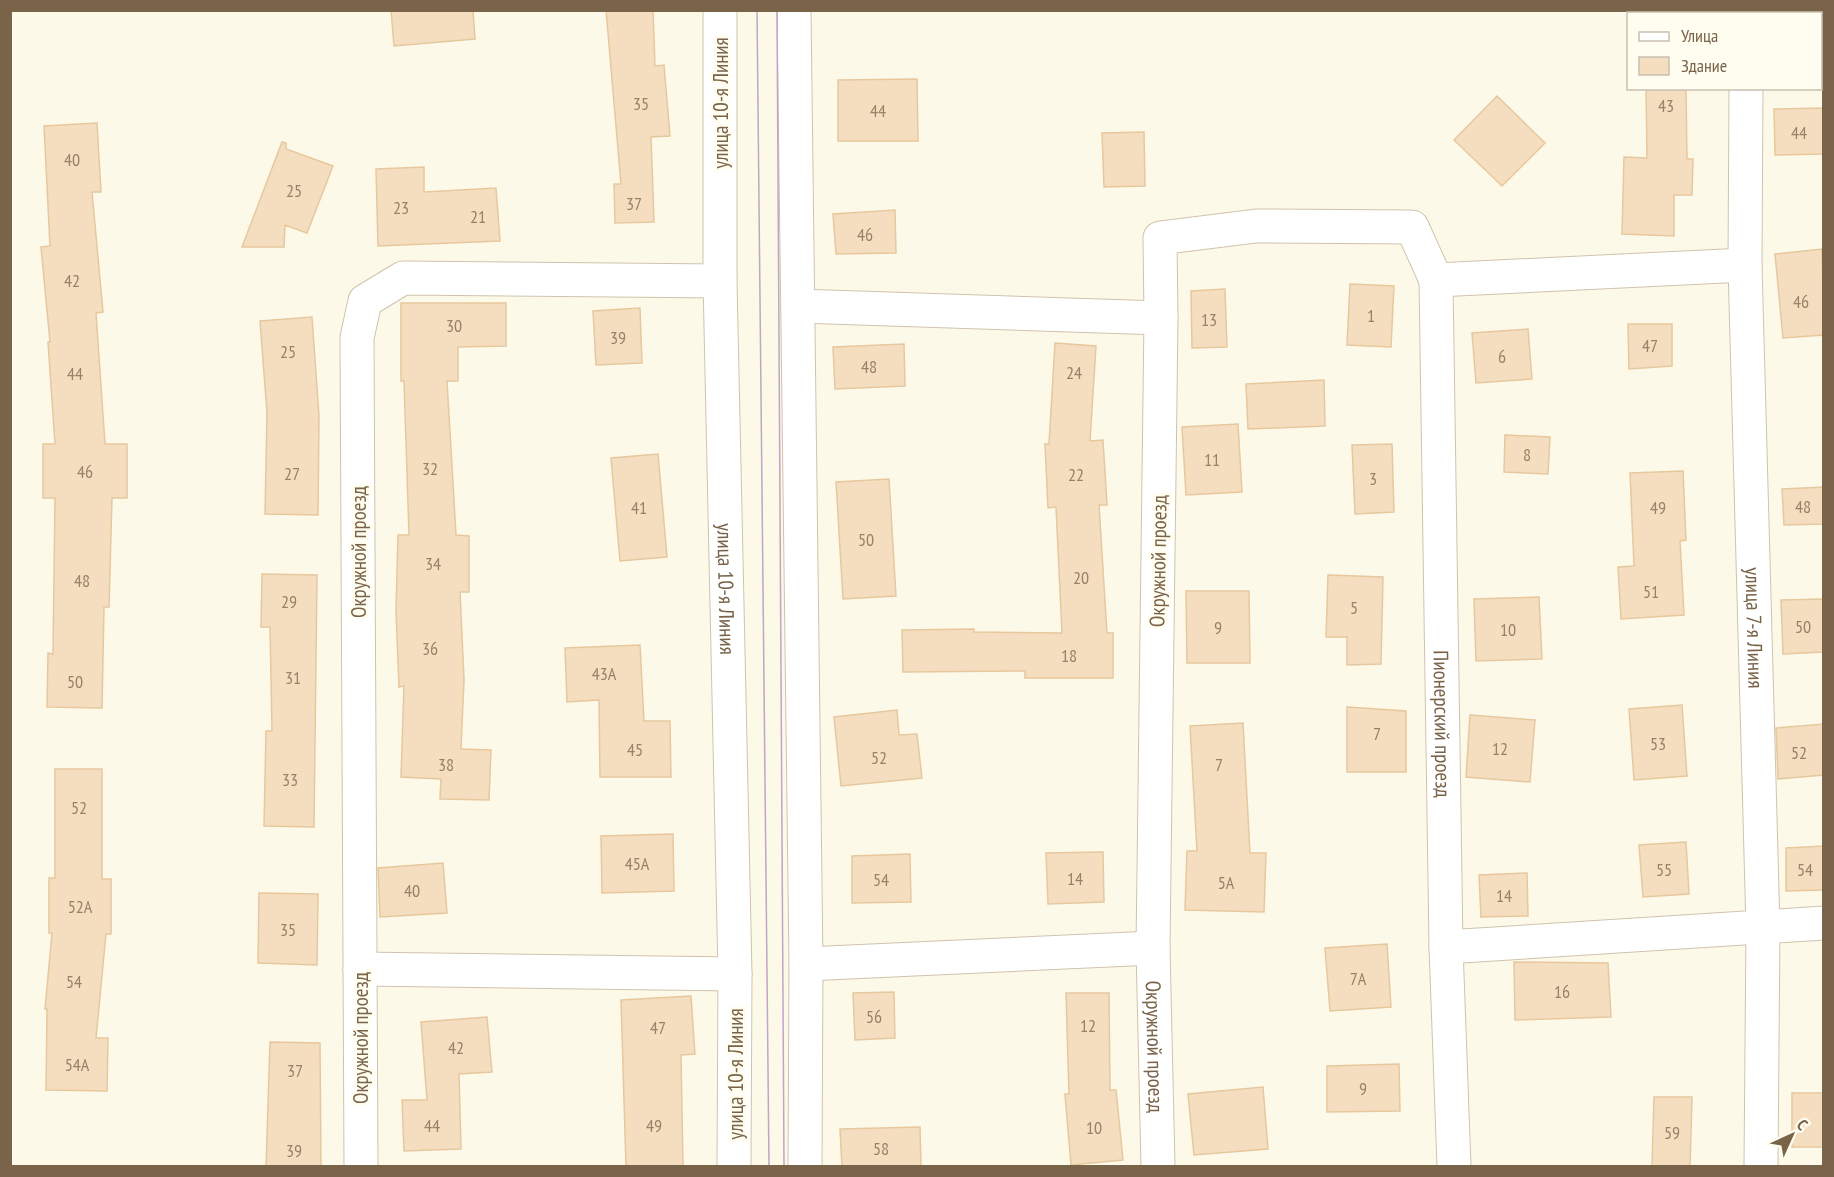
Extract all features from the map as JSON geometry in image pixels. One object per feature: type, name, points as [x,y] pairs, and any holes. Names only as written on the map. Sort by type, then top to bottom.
[{"type":"lane","name":"улица 10-я Линия","points":[[720,10],[720,281],[735,974],[735,1167]]},
{"type":"lane","points":[[794,10],[806,964],[805,1167]]},
{"type":"lane","name":"улица 7-я Линия","points":[[1746,90],[1745,265],[1763,928],[1761,1167]]},
{"type":"lane","name":"Окружной проезд","points":[[1158,1167],[1153,948],[1160,238],[1256,226],[1412,227],[1436,280]]},
{"type":"lane","points":[[1436,280],[1745,265]]},
{"type":"lane","name":"Окружной проезд","points":[[361,1167],[357,338],[364,301],[403,278],[720,281]]},
{"type":"lane","name":"Пионерский проезд","points":[[1436,280],[1446,947],[1454,1167]]},
{"type":"lane","points":[[798,306],[1161,318]]},
{"type":"lane","points":[[1446,947],[1824,923]]},
{"type":"lane","points":[[806,964],[1153,948]]},
{"type":"lane","points":[[360,969],[735,974]]},
{"type":"building","points":[[391,10],[473,10],[475,39],[394,46]]},
{"type":"building","points":[[606,10],[653,10],[655,66],[664,65],[670,136],[651,137],[654,222],[615,223],[614,184],[621,184]]},
{"type":"building","points":[[917,79],[918,141],[838,141],[838,80]]},
{"type":"building","points":[[1646,90],[1686,90],[1687,159],[1693,159],[1692,195],[1674,195],[1674,236],[1622,234],[1624,157],[1647,158]]},
{"type":"building","points":[[1497,96],[1545,143],[1502,186],[1454,140]]},
{"type":"building","points":[[1824,108],[1824,154],[1775,155],[1774,109]]},
{"type":"building","points":[[97,123],[101,192],[92,192],[103,312],[96,313],[105,444],[127,444],[127,498],[112,498],[109,607],[104,607],[102,708],[47,707],[48,653],[53,654],[55,498],[43,498],[43,444],[55,444],[48,342],[50,342],[41,247],[50,246],[44,126]]},
{"type":"building","points":[[1144,132],[1145,186],[1104,187],[1102,133]]},
{"type":"building","points":[[282,142],[286,143],[286,149],[333,166],[307,233],[285,225],[284,247],[242,247]]},
{"type":"building","points":[[424,167],[424,192],[496,188],[500,241],[378,246],[376,169]]},
{"type":"building","points":[[895,210],[896,253],[836,254],[833,214]]},
{"type":"building","points":[[1822,249],[1824,335],[1783,338],[1775,254]]},
{"type":"building","points":[[1350,284],[1394,286],[1391,347],[1347,345]]},
{"type":"building","points":[[1225,289],[1227,347],[1192,348],[1191,291]]},
{"type":"building","points":[[401,303],[506,303],[506,346],[458,347],[458,381],[447,381],[456,535],[469,536],[469,592],[460,592],[464,680],[461,749],[491,750],[489,800],[440,799],[441,779],[401,777],[404,686],[399,687],[396,611],[398,535],[409,535],[404,381],[401,381]]},
{"type":"building","points":[[640,308],[642,363],[596,365],[593,311]]},
{"type":"building","points":[[312,317],[319,416],[318,515],[265,514],[267,413],[260,321]]},
{"type":"building","points":[[1628,324],[1672,324],[1672,366],[1629,369]]},
{"type":"building","points":[[1528,329],[1532,379],[1476,383],[1472,333]]},
{"type":"building","points":[[1055,343],[1096,346],[1090,441],[1103,440],[1107,505],[1099,505],[1107,633],[1113,633],[1113,678],[1025,678],[1025,671],[903,672],[902,630],[974,629],[974,632],[1062,633],[1056,507],[1048,508],[1045,444],[1049,444]]},
{"type":"building","points":[[904,344],[905,386],[835,389],[833,347]]},
{"type":"building","points":[[1324,380],[1325,426],[1248,429],[1246,384]]},
{"type":"building","points":[[1238,424],[1242,492],[1186,495],[1182,427]]},
{"type":"building","points":[[1505,435],[1550,437],[1548,474],[1504,472]]},
{"type":"building","points":[[1392,444],[1394,512],[1355,514],[1352,445]]},
{"type":"building","points":[[658,454],[667,557],[620,561],[611,458]]},
{"type":"building","points":[[1683,471],[1686,540],[1680,541],[1684,615],[1621,619],[1618,567],[1634,566],[1630,473]]},
{"type":"building","points":[[889,479],[896,596],[843,599],[836,482]]},
{"type":"building","points":[[1824,487],[1824,524],[1784,525],[1782,489]]},
{"type":"building","points":[[262,574],[317,575],[314,827],[264,826],[266,731],[272,731],[270,627],[261,627]]},
{"type":"building","points":[[1328,575],[1383,577],[1381,664],[1347,665],[1347,637],[1326,637]]},
{"type":"building","points":[[1186,591],[1249,591],[1250,663],[1187,663]]},
{"type":"building","points":[[1539,597],[1542,659],[1476,661],[1474,599]]},
{"type":"building","points":[[1824,599],[1824,652],[1783,654],[1781,600]]},
{"type":"building","points":[[640,645],[644,721],[670,721],[671,777],[600,777],[599,700],[567,702],[565,648]]},
{"type":"building","points":[[1682,705],[1687,776],[1634,780],[1629,709]]},
{"type":"building","points":[[1347,707],[1406,711],[1406,772],[1347,772]]},
{"type":"building","points":[[897,710],[899,735],[917,734],[922,778],[841,786],[834,717]]},
{"type":"building","points":[[1470,715],[1535,720],[1530,782],[1466,777]]},
{"type":"building","points":[[1243,723],[1250,853],[1266,853],[1264,912],[1185,910],[1187,851],[1197,851],[1190,726]]},
{"type":"building","points":[[1824,724],[1824,775],[1778,779],[1776,728]]},
{"type":"building","points":[[55,769],[102,769],[102,879],[111,879],[111,934],[106,934],[96,1038],[108,1038],[107,1091],[46,1090],[47,1009],[45,1009],[52,933],[49,933],[49,878],[55,878]]},
{"type":"building","points":[[673,834],[674,891],[602,893],[601,836]]},
{"type":"building","points":[[1686,842],[1689,894],[1643,897],[1639,845]]},
{"type":"building","points":[[1824,846],[1824,890],[1786,891],[1786,848]]},
{"type":"building","points":[[1103,852],[1104,902],[1048,904],[1046,853]]},
{"type":"building","points":[[910,854],[911,902],[852,903],[852,856]]},
{"type":"building","points":[[443,863],[447,913],[380,917],[378,868]]},
{"type":"building","points":[[1527,873],[1528,916],[1481,917],[1479,875]]},
{"type":"building","points":[[259,893],[318,894],[317,965],[258,963]]},
{"type":"building","points":[[1387,944],[1391,1007],[1330,1011],[1325,948]]},
{"type":"building","points":[[1514,962],[1608,963],[1611,1017],[1515,1020]]},
{"type":"building","points":[[894,992],[895,1038],[855,1040],[853,993]]},
{"type":"building","points":[[1066,993],[1109,993],[1110,1090],[1116,1090],[1123,1160],[1071,1165],[1065,1094],[1069,1094]]},
{"type":"building","points":[[691,996],[695,1054],[681,1055],[683,1167],[626,1167],[621,1000]]},
{"type":"building","points":[[487,1017],[492,1072],[459,1074],[461,1149],[404,1151],[402,1100],[427,1100],[421,1022]]},
{"type":"building","points":[[270,1042],[320,1043],[321,1167],[266,1167]]},
{"type":"building","points":[[1399,1064],[1400,1111],[1327,1112],[1327,1066]]},
{"type":"building","points":[[1263,1087],[1268,1149],[1194,1155],[1188,1094]]},
{"type":"building","points":[[1792,1093],[1824,1093],[1824,1147],[1792,1147]]},
{"type":"building","points":[[1654,1097],[1692,1097],[1690,1167],[1652,1167]]},
{"type":"building","points":[[920,1127],[921,1167],[842,1167],[840,1129]]},
{"type":"tram line","points":[[757,10],[769,1166]]},
{"type":"tram line","points":[[777,10],[784,1166]]}]
